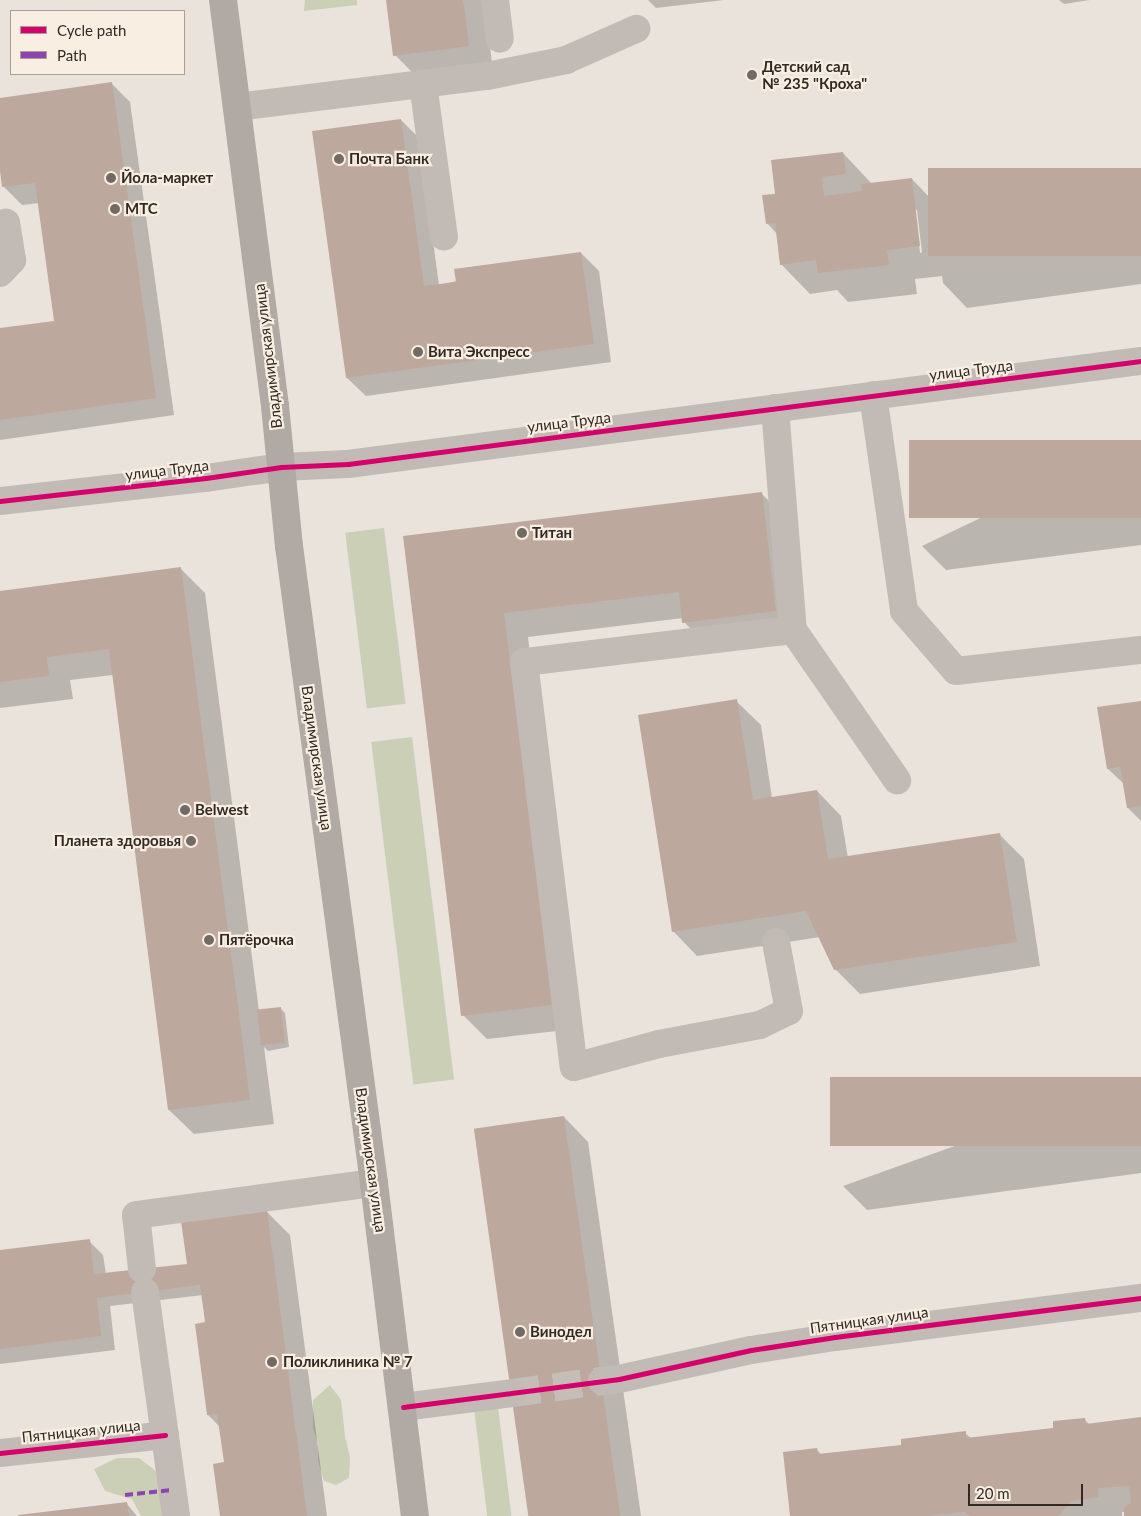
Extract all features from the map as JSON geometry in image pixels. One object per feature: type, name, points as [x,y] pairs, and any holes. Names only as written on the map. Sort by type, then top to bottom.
[{"type":"main road","name":"Владимирская улица","points":[[223,0],[281,467],[290,556],[374,1182],[415,1516]]},
{"type":"street","points":[[495,0],[500,39]]},
{"type":"street","points":[[237,107],[487,76],[566,60],[636,29]]},
{"type":"street","points":[[423,84],[444,237]]},
{"type":"street","points":[[0,274],[12,260],[6,222]]},
{"type":"street","name":"улица Труда","points":[[0,501],[206,478],[281,467],[348,464],[1141,361]]},
{"type":"street","points":[[873,395],[904,611],[956,671],[1141,650]]},
{"type":"street","points":[[775,408],[793,630],[897,780]]},
{"type":"street","points":[[776,942],[789,1011],[760,1025],[660,1044],[574,1067],[524,662],[793,630]]},
{"type":"street","points":[[176,1516],[136,1215],[374,1182]]},
{"type":"street","name":"Пятницкая улица","points":[[610,1380],[751,1350],[835,1337],[1141,1298]]},
{"type":"street","points":[[403,1407],[512,1393]]},
{"type":"street","name":"Пятницкая улица","points":[[0,1453],[165,1435]]},
{"type":"green space","points":[[305,0],[357,0],[357,5],[304,11]]},
{"type":"green space","points":[[384,528],[406,704],[367,708],[345,533]]},
{"type":"green space","points":[[412,737],[454,1079],[413,1084],[371,742]]},
{"type":"green space","points":[[330,1385],[341,1400],[345,1436],[350,1458],[349,1478],[336,1485],[324,1481],[318,1461],[318,1443],[313,1428],[313,1400]]},
{"type":"green space","points":[[498,1407],[511,1516],[487,1516],[474,1410]]},
{"type":"green space","points":[[117,1458],[139,1458],[162,1476],[171,1516],[141,1516],[132,1499],[105,1491],[94,1469]]},
{"type":"building","points":[[386,0],[463,0],[469,46],[393,56]]},
{"type":"building","points":[[112,82],[156,398],[0,420],[0,328],[54,321],[35,183],[2,187],[0,171],[0,98]]},
{"type":"building","points":[[401,119],[424,286],[456,282],[454,269],[581,252],[594,344],[346,378],[312,131]]},
{"type":"building","points":[[843,152],[846,174],[822,177],[824,196],[862,191],[861,184],[912,178],[920,246],[887,250],[889,265],[818,273],[816,260],[780,265],[775,223],[766,224],[762,195],[775,194],[771,160]]},
{"type":"building","points":[[928,168],[1141,168],[1141,256],[928,256]]},
{"type":"building","points":[[909,440],[1141,440],[1141,518],[909,518]]},
{"type":"building","points":[[762,492],[776,611],[682,623],[679,592],[504,613],[552,1005],[461,1016],[403,536]]},
{"type":"building","points":[[181,567],[250,1100],[168,1110],[109,649],[47,657],[49,676],[0,682],[0,591]]},
{"type":"building","points":[[737,699],[753,800],[817,790],[828,859],[1000,833],[1017,942],[834,970],[806,911],[672,932],[638,715]]},
{"type":"building","points":[[1141,701],[1141,806],[1127,808],[1120,767],[1107,769],[1097,707]]},
{"type":"building","points":[[281,1007],[285,1043],[261,1045],[257,1010]]},
{"type":"building","points":[[830,1077],[1141,1077],[1141,1146],[830,1146]]},
{"type":"building","points":[[564,1116],[620,1516],[528,1516],[474,1129]]},
{"type":"building","points":[[267,1210],[307,1516],[220,1516],[213,1464],[224,1462],[217,1414],[207,1415],[195,1324],[205,1322],[200,1285],[97,1298],[101,1336],[0,1349],[0,1250],[90,1239],[94,1274],[187,1264],[181,1221]]},
{"type":"building","points":[[1141,1417],[1141,1516],[1124,1516],[1124,1508],[1131,1503],[1129,1486],[1098,1488],[1098,1497],[1071,1501],[1058,1516],[970,1516],[964,1512],[927,1516],[790,1516],[783,1452],[817,1448],[818,1454],[901,1445],[901,1439],[966,1431],[966,1438],[1053,1428],[1053,1421],[1085,1418],[1086,1424]]},
{"type":"building","points":[[127,1502],[129,1516],[18,1516],[18,1515]]},
{"type":"tunnel","points":[[512,1393],[602,1381]]},
{"type":"marked path","points":[[125,1495],[172,1490]]},
{"type":"cycle path","points":[[0,501],[206,478],[281,467],[348,464],[1141,361]]},
{"type":"cycle path","points":[[403,1407],[619,1379],[751,1350],[835,1337],[1141,1298]]},
{"type":"cycle path","points":[[0,1453],[165,1435]]},
{"type":"place","name":"Детский сад № 235 \"Кроха\"","points":[[752,75]]},
{"type":"place","name":"Почта Банк","points":[[339,159]]},
{"type":"place","name":"Йола-маркет","points":[[111,178]]},
{"type":"place","name":"МТС","points":[[115,209]]},
{"type":"place","name":"Вита Экспресс","points":[[418,352]]},
{"type":"place","name":"Титан","points":[[522,533]]},
{"type":"place","name":"Belwest","points":[[185,810]]},
{"type":"place","name":"Планета здоровья","points":[[191,841]]},
{"type":"place","name":"Пятёрочка","points":[[209,940]]},
{"type":"place","name":"Винодел","points":[[520,1332]]},
{"type":"place","name":"Поликлиника № 7","points":[[272,1362]]}]
